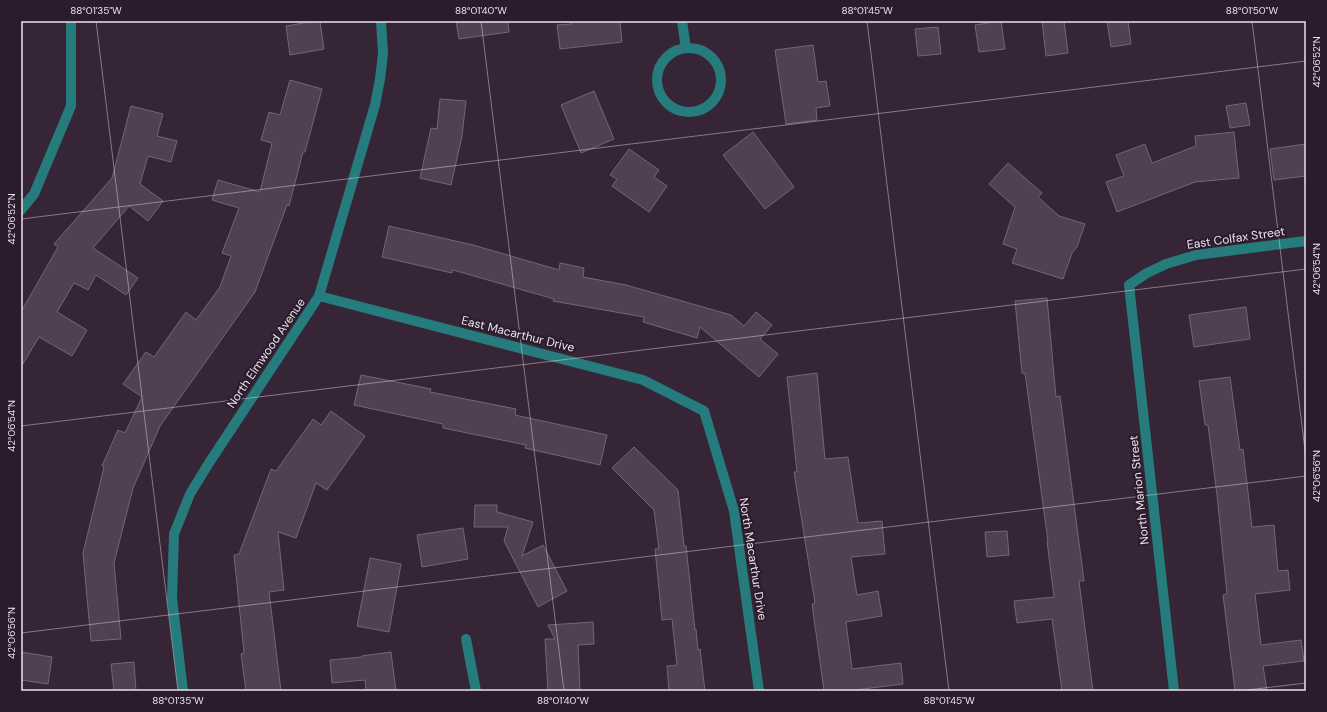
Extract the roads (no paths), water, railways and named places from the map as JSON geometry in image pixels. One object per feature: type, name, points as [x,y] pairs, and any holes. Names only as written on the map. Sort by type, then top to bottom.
[{"type":"street","points":[[21,210],[34,194],[71,106],[71,21]]},
{"type":"street","name":"North Elmwood Avenue","points":[[183,691],[172,598],[174,534],[190,494],[319,296],[375,105],[384,54],[381,21]]},
{"type":"street","points":[[682,21],[686,48]]},
{"type":"street","points":[[686,48],[700,49],[711,55],[718,64],[722,78],[719,94],[715,100],[707,108],[699,112],[688,113],[678,111],[668,105],[659,93],[656,82],[661,63],[672,52],[686,48]]},
{"type":"street","name":"East Colfax Street","points":[[1129,285],[1147,273],[1166,264],[1196,255],[1306,241]]},
{"type":"street","name":"North Marion Street","points":[[1129,285],[1174,691]]},
{"type":"street","name":"East Macarthur Drive","points":[[319,296],[643,380],[704,411]]},
{"type":"street","name":"North Macarthur Drive","points":[[704,411],[734,511],[759,691]]},
{"type":"street","points":[[466,639],[476,691]]}]
